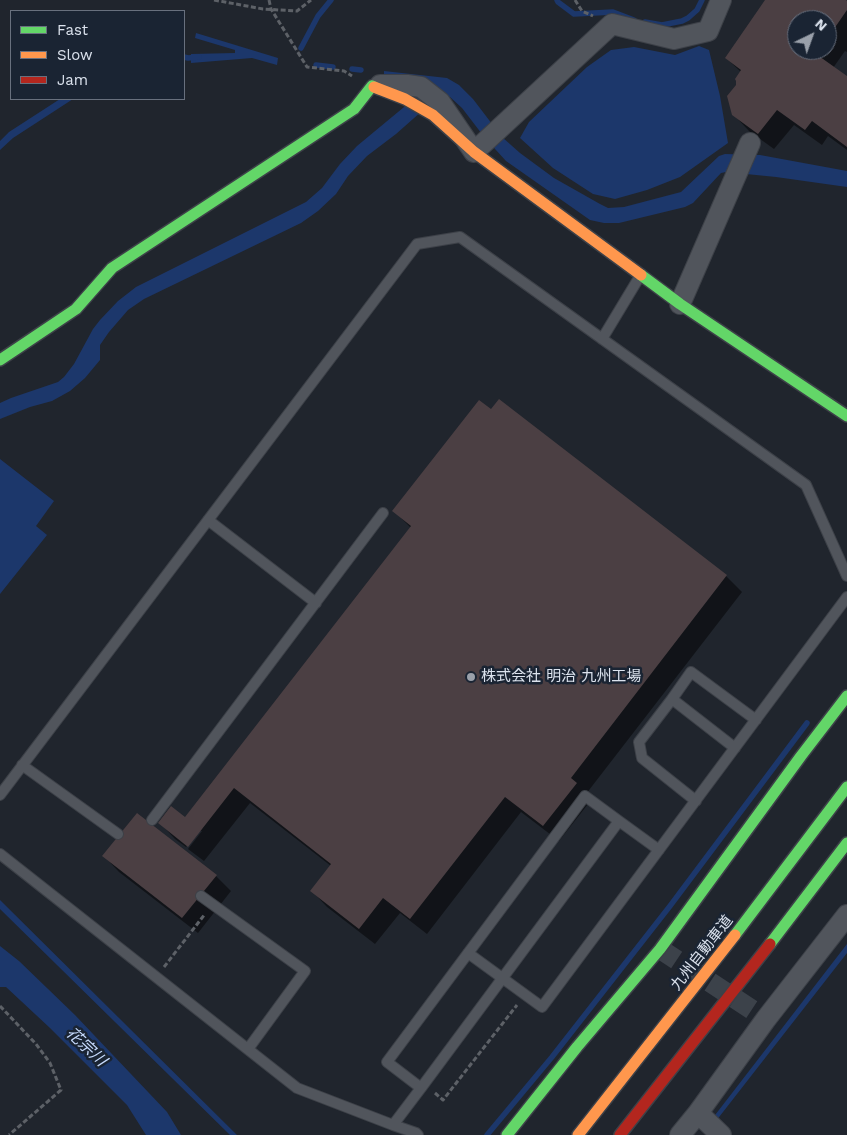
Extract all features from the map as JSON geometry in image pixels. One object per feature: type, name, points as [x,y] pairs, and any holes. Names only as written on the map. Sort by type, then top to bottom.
[{"type":"main road","points":[[0,360],[76,309],[112,268],[354,109],[372,86]]},
{"type":"main road","points":[[480,147],[680,304],[847,416]]},
{"type":"main road","points":[[507,1135],[577,1047],[660,949],[847,696]]},
{"type":"main road","name":"九州自動車道","points":[[578,1135],[738,931],[847,787]]},
{"type":"main road","points":[[620,1135],[847,843]]},
{"type":"street","points":[[372,86],[407,85],[421,88],[440,102],[480,147],[612,24],[674,39],[708,31],[721,0]]},
{"type":"street","points":[[680,304],[748,148]]},
{"type":"street","points":[[680,1135],[766,1019],[847,915]]},
{"type":"street","points":[[698,1113],[721,1135]]},
{"type":"lane","points":[[0,795],[417,244],[460,237],[806,485],[847,576]]},
{"type":"lane","points":[[602,339],[641,275]]},
{"type":"lane","points":[[152,820],[383,513]]},
{"type":"lane","points":[[208,520],[316,603]]},
{"type":"lane","points":[[468,953],[542,1007],[847,597]]},
{"type":"lane","points":[[696,800],[642,758],[639,742],[692,672],[756,720]]},
{"type":"lane","points":[[672,699],[735,748]]},
{"type":"lane","points":[[22,765],[118,834]]},
{"type":"lane","points":[[422,1086],[387,1062],[585,796],[659,850]]},
{"type":"lane","points":[[393,1125],[619,821]]},
{"type":"lane","points":[[0,854],[297,1088],[418,1135]]},
{"type":"lane","points":[[201,896],[305,971],[248,1049]]},
{"type":"path","points":[[214,0],[297,11],[311,0]]},
{"type":"path","points":[[269,0],[271,9],[307,67],[344,71],[372,86]]},
{"type":"path","points":[[156,977],[213,904]]},
{"type":"path","points":[[422,1086],[443,1100],[525,994]]},
{"type":"path","points":[[0,1006],[36,1044],[50,1063],[61,1090],[9,1135]]},
{"type":"water","points":[[196,33],[278,58],[277,65],[252,58],[191,63],[191,54],[235,53],[235,50],[195,38]]},
{"type":"water","points":[[699,46],[709,50],[720,96],[728,143],[680,177],[647,190],[615,199],[593,194],[553,168],[520,138],[529,122],[587,67],[611,50],[634,47],[675,55]]},
{"type":"water","points":[[384,71],[447,78],[459,85],[473,99],[502,137],[520,153],[554,178],[608,208],[624,207],[681,192],[719,156],[725,154],[760,155],[847,171],[847,187],[726,172],[721,173],[693,203],[685,207],[619,223],[604,223],[590,220],[506,161],[462,108],[450,97],[439,96],[396,134],[367,156],[348,176],[336,194],[318,211],[301,223],[144,299],[128,310],[109,332],[100,345],[100,360],[85,378],[70,391],[52,401],[30,407],[0,419],[0,403],[58,382],[64,377],[74,364],[100,320],[118,301],[136,287],[306,202],[322,188],[340,164],[357,146],[433,83],[429,80],[384,75]]},
{"type":"water","points":[[58,100],[71,100],[13,138],[0,150],[0,141],[9,132]]},
{"type":"water","points":[[0,459],[54,501],[36,526],[47,535],[0,594]]},
{"type":"water","points":[[0,900],[237,1135],[230,1135],[0,909]]},
{"type":"water","points":[[847,944],[847,953],[716,1121],[712,1119]]},
{"type":"water","name":"花宗川","points":[[0,946],[19,961],[75,1015],[167,1112],[181,1135],[146,1135],[127,1105],[6,987],[0,987]]},
{"type":"building","points":[[765,0],[846,0],[847,10],[837,24],[837,10],[787,10],[787,60],[824,60],[847,76],[847,147],[812,121],[805,130],[777,110],[758,134],[732,115],[727,96],[736,85],[735,79],[741,70],[725,58]]},
{"type":"building","name":"株式会社 明治 九州工場","points":[[499,399],[727,575],[571,778],[577,783],[543,826],[505,797],[410,919],[383,898],[359,929],[310,891],[331,864],[234,788],[188,847],[158,823],[171,806],[185,817],[411,526],[392,511],[479,400],[491,409]]},
{"type":"building","points":[[137,813],[217,875],[182,918],[102,856]]},
{"type":"waterway","points":[[301,48],[318,16],[331,0]]},
{"type":"waterway","points":[[557,0],[574,14],[613,12],[634,20]]},
{"type":"waterway","points":[[645,22],[662,25],[682,21],[697,10],[702,0]]},
{"type":"waterway","points":[[185,57],[199,57]]},
{"type":"waterway","points":[[316,65],[333,67]]},
{"type":"waterway","points":[[352,69],[361,70]]},
{"type":"waterway","points":[[487,1135],[552,1057],[670,906],[807,723]]},
{"type":"tunnel","points":[[660,949],[766,1019]]},
{"type":"traffic: fast","points":[[0,360],[76,309],[112,268],[354,109],[372,86],[374,87]]},
{"type":"traffic: fast","points":[[641,275],[680,304],[847,416]]},
{"type":"traffic: fast","points":[[507,1135],[577,1047],[660,949],[847,696]]},
{"type":"traffic: fast","points":[[735,935],[847,787]]},
{"type":"traffic: fast","points":[[770,944],[847,843]]},
{"type":"traffic: slow","points":[[374,87],[405,99],[433,115],[474,152],[641,275]]},
{"type":"traffic: slow","points":[[578,1135],[735,935]]},
{"type":"traffic: jam","points":[[620,1135],[770,944]]},
{"type":"place","name":"株式会社 明治 九州工場","points":[[471,677]]}]
